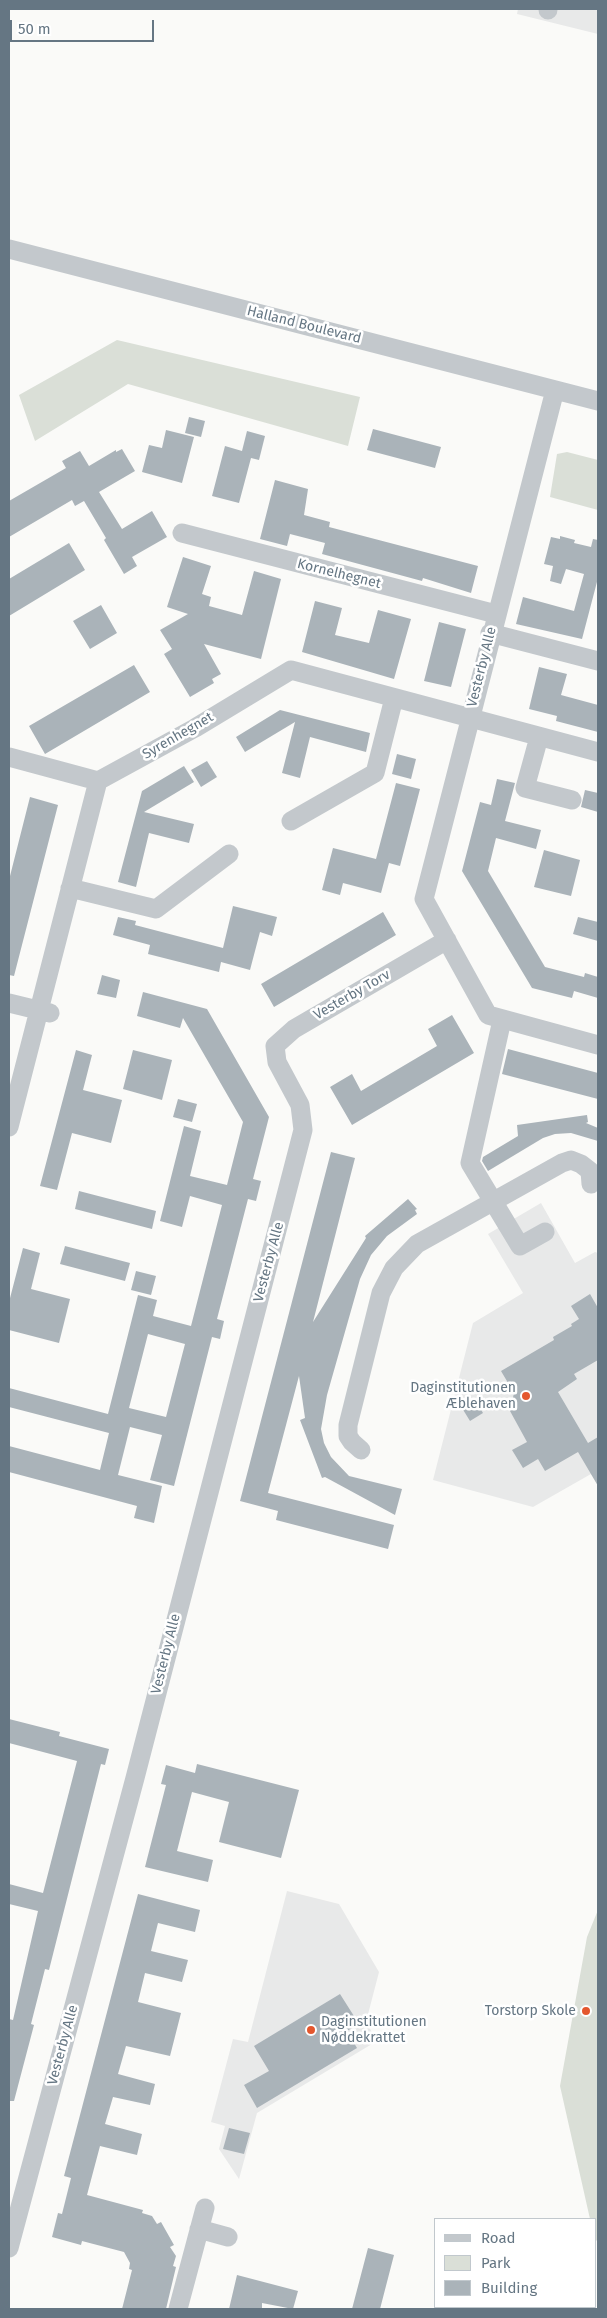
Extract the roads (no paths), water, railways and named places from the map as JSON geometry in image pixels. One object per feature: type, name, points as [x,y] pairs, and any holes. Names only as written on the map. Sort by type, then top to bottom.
[{"type":"street","name":"Halland Boulevard","points":[[9,249],[598,401]]},
{"type":"street","name":"Vesterby Alle","points":[[502,1020],[488,1014],[424,899],[490,633],[555,390]]},
{"type":"street","name":"Kornelhegnet","points":[[182,534],[496,614]]},
{"type":"street","points":[[490,633],[598,661]]},
{"type":"street","name":"Syrenhegnet","points":[[98,781],[194,728],[291,670],[598,752]]},
{"type":"street","points":[[291,821],[375,773],[394,698]]},
{"type":"street","points":[[539,737],[525,788],[572,800]]},
{"type":"street","points":[[9,757],[98,781],[70,888],[44,1012],[9,1127]]},
{"type":"street","points":[[70,888],[156,909],[229,854]]},
{"type":"street","name":"Vesterby Torv","points":[[277,1062],[275,1046],[294,1029],[447,940]]},
{"type":"street","points":[[9,1003],[44,1012]]},
{"type":"street","points":[[545,1232],[520,1246],[470,1163],[502,1020],[598,1045]]},
{"type":"street","name":"Vesterby Alle","points":[[9,2248],[135,1778],[303,1130],[300,1105],[277,1062]]},
{"type":"street","points":[[360,1450],[352,1442],[348,1425],[381,1293],[394,1268],[417,1244],[562,1163],[571,1160],[581,1164],[590,1171],[591,1184]]},
{"type":"street","points":[[178,2309],[205,2208]]},
{"type":"street","points":[[199,2229],[228,2237]]},
{"type":"place","name":"Daginstitutionen Æblehaven","points":[[526,1396]]},
{"type":"place","name":"Torstorp Skole","points":[[586,2011]]},
{"type":"place","name":"Daginstitutionen Nøddekrattet","points":[[311,2030]]}]
